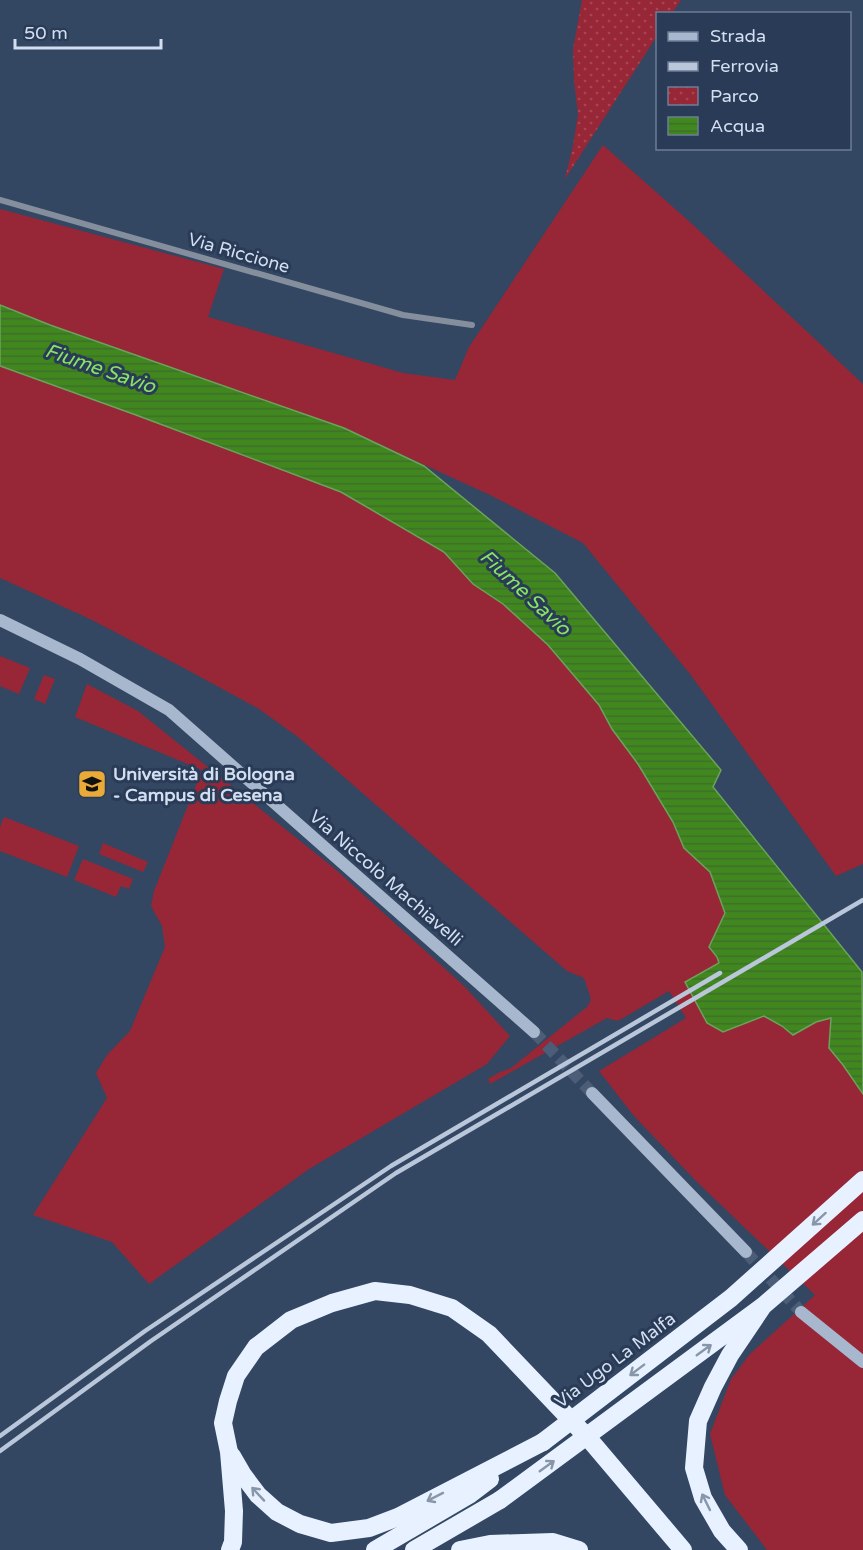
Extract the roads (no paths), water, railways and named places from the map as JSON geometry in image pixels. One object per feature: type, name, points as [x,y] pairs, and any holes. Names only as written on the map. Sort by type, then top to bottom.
[{"type":"highway","name":"Via Ugo La Malfa","points":[[375,1550],[469,1495],[543,1442],[731,1298],[863,1180]]},
{"type":"highway","points":[[414,1550],[500,1500],[763,1306],[863,1220]]},
{"type":"highway","points":[[230,1550],[233,1542],[234,1511],[229,1452],[223,1423],[236,1376],[256,1347],[291,1320],[332,1303],[375,1291],[410,1295],[452,1308],[489,1335],[589,1439],[683,1550]]},
{"type":"highway","points":[[739,1550],[722,1532],[703,1498],[694,1468],[698,1422],[730,1355],[763,1306]]},
{"type":"highway","points":[[229,1452],[258,1496],[278,1512],[300,1524],[331,1533],[369,1528],[398,1517],[543,1442]]},
{"type":"highway","points":[[460,1550],[490,1544],[553,1542],[579,1550]]},
{"type":"street","name":"Via Riccione","points":[[0,200],[403,315],[472,325]]},
{"type":"street","name":"Via Niccolò Machiavelli","points":[[0,620],[80,660],[169,710],[534,1032]]},
{"type":"street","points":[[592,1093],[747,1252]]},
{"type":"street","points":[[801,1312],[863,1362]]},
{"type":"water","name":"Fiume Savio","points":[[0,305],[50,325],[344,428],[424,466],[555,573],[721,770],[713,787],[862,972],[863,1094],[829,1048],[831,1018],[816,1022],[793,1035],[764,1016],[723,1032],[707,1023],[685,982],[719,963],[709,947],[725,913],[710,872],[684,848],[673,822],[638,764],[612,729],[599,705],[548,645],[503,604],[473,584],[444,552],[341,492],[0,366]]},
{"type":"tunnel","points":[[534,1032],[592,1093]]},
{"type":"tunnel","points":[[746,1252],[801,1312]]},
{"type":"railway","points":[[0,1451],[151,1341],[396,1173],[863,900]]},
{"type":"railway","points":[[0,1436],[145,1331],[391,1166],[720,973]]},
{"type":"place","name":"Università di Bologna - Campus di Cesena","points":[[92,784]]}]
